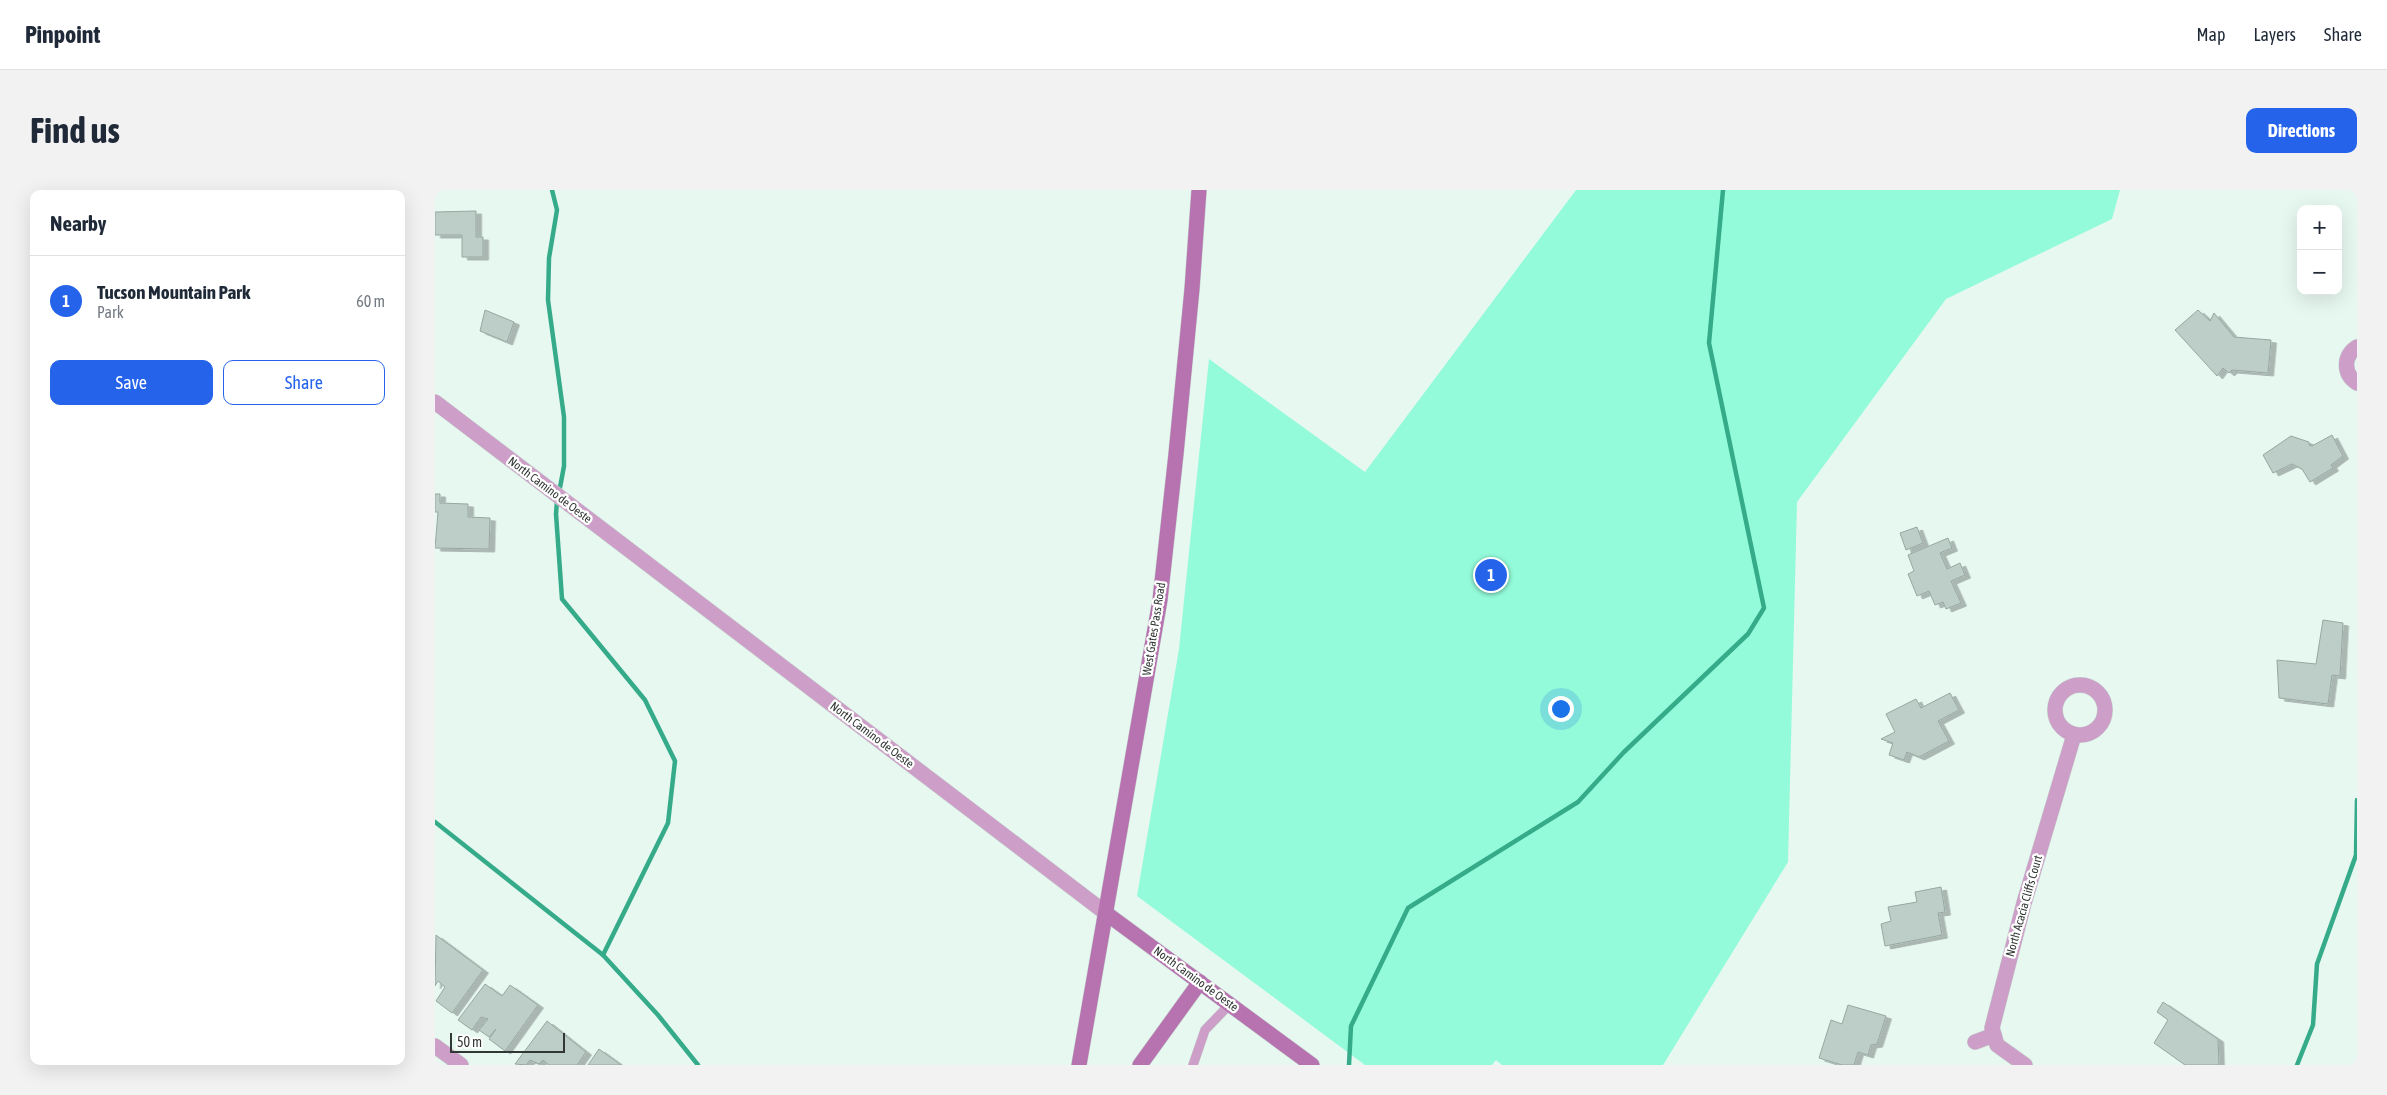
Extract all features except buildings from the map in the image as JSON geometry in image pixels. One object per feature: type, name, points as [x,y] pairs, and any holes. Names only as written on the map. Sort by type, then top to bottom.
[{"type":"main road","name":"West Gates Pass Road","points":[[1079,1065],[1107,914],[1160,600],[1178,435],[1199,190]]},
{"type":"main road","name":"North Camino de Oeste","points":[[1107,914],[1312,1065]]},
{"type":"main road","points":[[1140,1065],[1200,982]]},
{"type":"street","points":[[2357,346],[2350,352],[2346,365],[2350,378],[2357,383]]},
{"type":"street","name":"North Camino de Oeste","points":[[435,402],[1107,914]]},
{"type":"street","name":"North Acacia Cliffs Court","points":[[1994,1035],[1992,1028],[1996,1009],[2024,903],[2074,735]]},
{"type":"street","points":[[1975,1042],[1994,1035],[1997,1045],[2025,1065]]},
{"type":"street","points":[[435,1046],[461,1065]]},
{"type":"lane","points":[[1193,1065],[1205,1030],[1230,1004]]},
{"type":"green space","points":[[1576,190],[2120,190],[2112,219],[1946,299],[1797,502],[1788,862],[1663,1065],[1502,1065],[1496,1060],[1492,1065],[1365,1065],[1137,896],[1179,649],[1209,359],[1365,472]]},
{"type":"waterway","points":[[552,190],[557,210],[549,258],[548,300],[564,417],[564,466],[559,493]]},
{"type":"waterway","points":[[1349,1065],[1351,1026],[1408,908],[1578,802],[1624,752],[1748,634],[1764,608],[1709,343],[1723,190]]},
{"type":"waterway","points":[[557,501],[556,514],[562,599],[645,700],[675,761],[668,823],[603,955]]},
{"type":"waterway","points":[[2297,1065],[2313,1025],[2317,964],[2356,855],[2357,800]]},
{"type":"waterway","points":[[435,822],[603,955],[658,1015],[698,1065]]},
{"type":"place","name":"Tucson Mountain Park","points":[[1491,575]]}]
